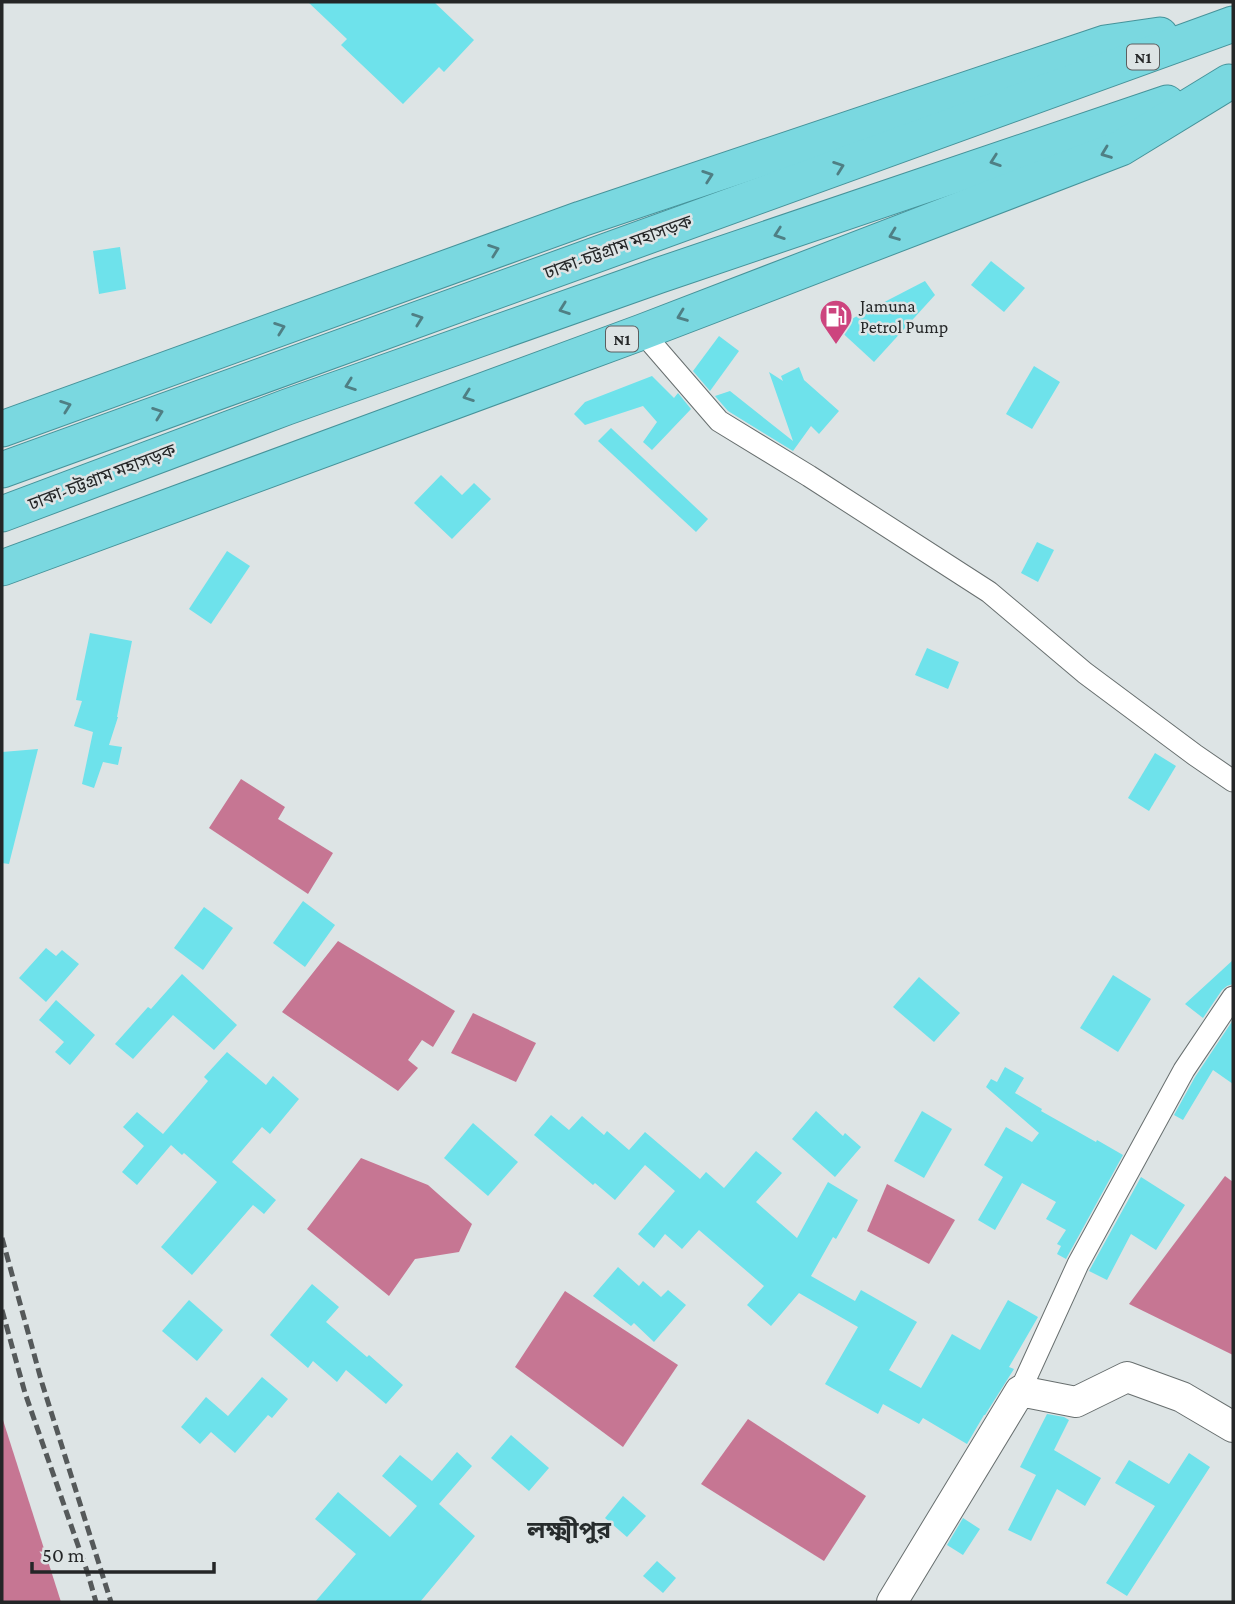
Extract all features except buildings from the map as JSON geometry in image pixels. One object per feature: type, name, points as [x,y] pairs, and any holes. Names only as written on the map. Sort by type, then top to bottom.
[{"type":"highway","name":"ঢাকা-চট্টগ্রাম মহাসড়ক","points":[[2,470],[1233,24]]},
{"type":"highway","name":"N1","points":[[2,429],[581,219],[1105,43],[1233,24]]},
{"type":"highway","name":"ঢাকা-চট্টগ্রাম মহাসড়ক","points":[[2,514],[300,402],[660,275],[1231,82]]},
{"type":"highway","name":"N1","points":[[2,568],[642,332],[1121,148],[1231,82]]},
{"type":"main road","points":[[892,1602],[1020,1391],[1076,1402],[1127,1377],[1182,1398],[1233,1427]]},
{"type":"street","points":[[642,332],[719,421],[989,592],[1085,673],[1233,781]]},
{"type":"street","points":[[1020,1391],[1077,1264],[1184,1070],[1233,997]]},
{"type":"shaded area","points":[[241,779],[285,807],[278,819],[333,853],[308,894],[209,828]]},
{"type":"shaded area","points":[[338,941],[455,1011],[433,1047],[422,1040],[408,1060],[418,1068],[398,1091],[282,1012]]},
{"type":"shaded area","points":[[473,1013],[536,1043],[516,1082],[451,1053]]},
{"type":"shaded area","points":[[361,1158],[428,1185],[472,1224],[459,1252],[415,1259],[389,1296],[307,1229]]},
{"type":"shaded area","points":[[1225,1176],[1233,1182],[1233,1355],[1129,1304]]},
{"type":"shaded area","points":[[887,1184],[955,1220],[929,1264],[867,1231]]},
{"type":"shaded area","points":[[565,1291],[678,1365],[623,1447],[515,1367]]},
{"type":"shaded area","points":[[2,1417],[61,1602],[2,1602]]},
{"type":"shaded area","points":[[748,1419],[866,1496],[824,1561],[701,1484]]},
{"type":"railway","points":[[2,1238],[42,1383],[111,1602]]},
{"type":"railway","points":[[2,1310],[25,1393],[96,1602]]},
{"type":"place","name":"Jamuna Petrol Pump","points":[[836,346]]},
{"type":"district","name":"লক্ষ্মীপুর","points":[[569,1530]]}]
